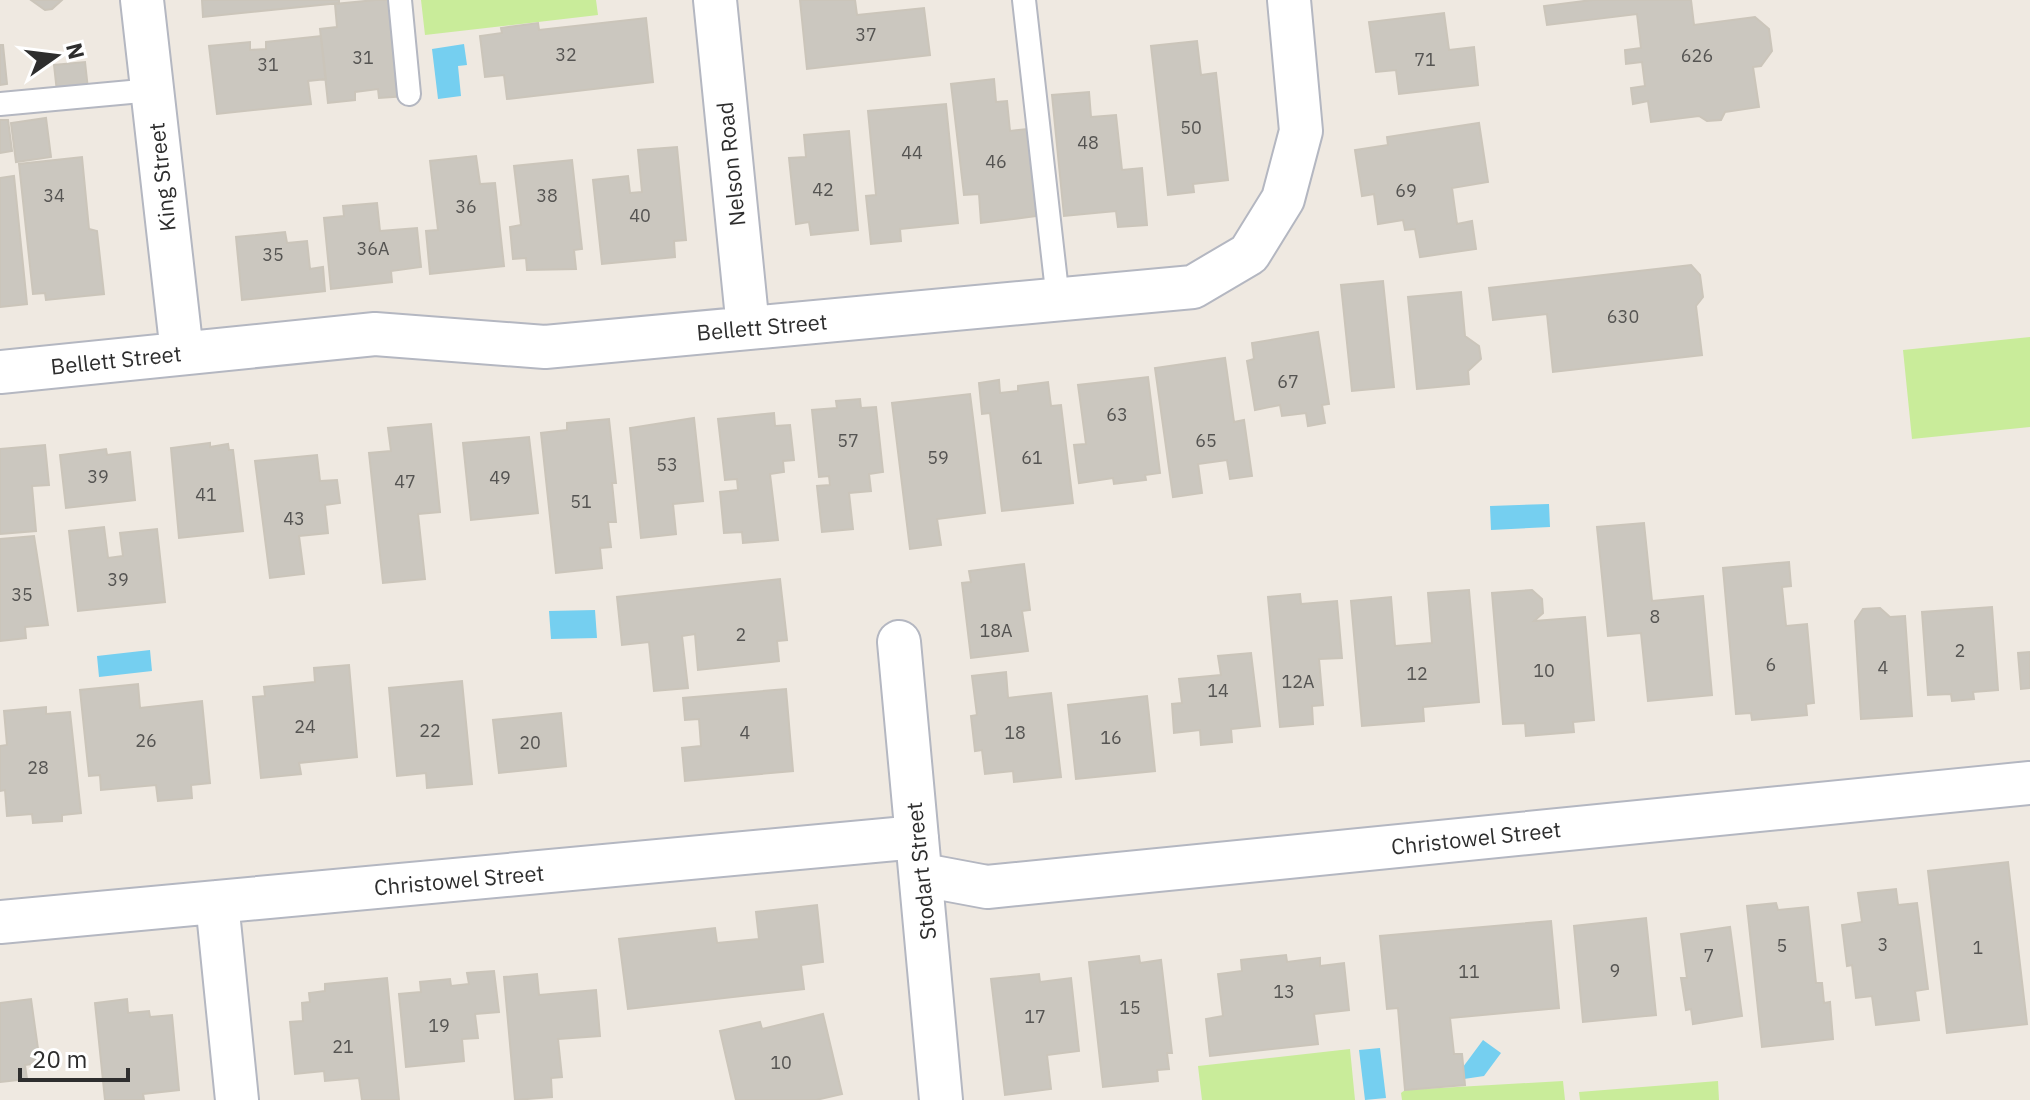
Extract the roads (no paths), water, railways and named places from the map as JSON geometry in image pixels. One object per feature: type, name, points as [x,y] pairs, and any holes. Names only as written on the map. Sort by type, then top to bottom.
[{"type":"street","name":"King Street","points":[[142,0],[182,353]]},
{"type":"street","name":"Nelson Road","points":[[715,0],[748,328]]},
{"type":"street","name":"Bellett Street","points":[[0,372],[375,334],[545,347],[1193,287],[1249,254],[1283,199],[1301,131],[1289,0]]},
{"type":"street","name":"Stodart Street","points":[[899,642],[941,1100]]},
{"type":"street","name":"Christowel Street","points":[[0,922],[217,902],[920,856],[987,887],[2030,783]]},
{"type":"street","points":[[217,902],[237,1100]]},
{"type":"lane","points":[[400,0],[409,94]]},
{"type":"lane","points":[[1024,0],[1058,300]]},
{"type":"lane","points":[[0,104],[152,90]]},
{"type":"water","points":[[464,44],[467,65],[458,66],[461,96],[438,99],[432,49]]},
{"type":"water","points":[[1549,504],[1550,527],[1491,530],[1490,506]]},
{"type":"water","points":[[595,610],[597,638],[551,639],[549,611]]},
{"type":"water","points":[[150,650],[152,671],[99,677],[97,656]]},
{"type":"water","points":[[1483,1040],[1501,1053],[1484,1076],[1464,1079],[1463,1067]]},
{"type":"water","points":[[1380,1048],[1386,1098],[1365,1100],[1359,1050]]}]
